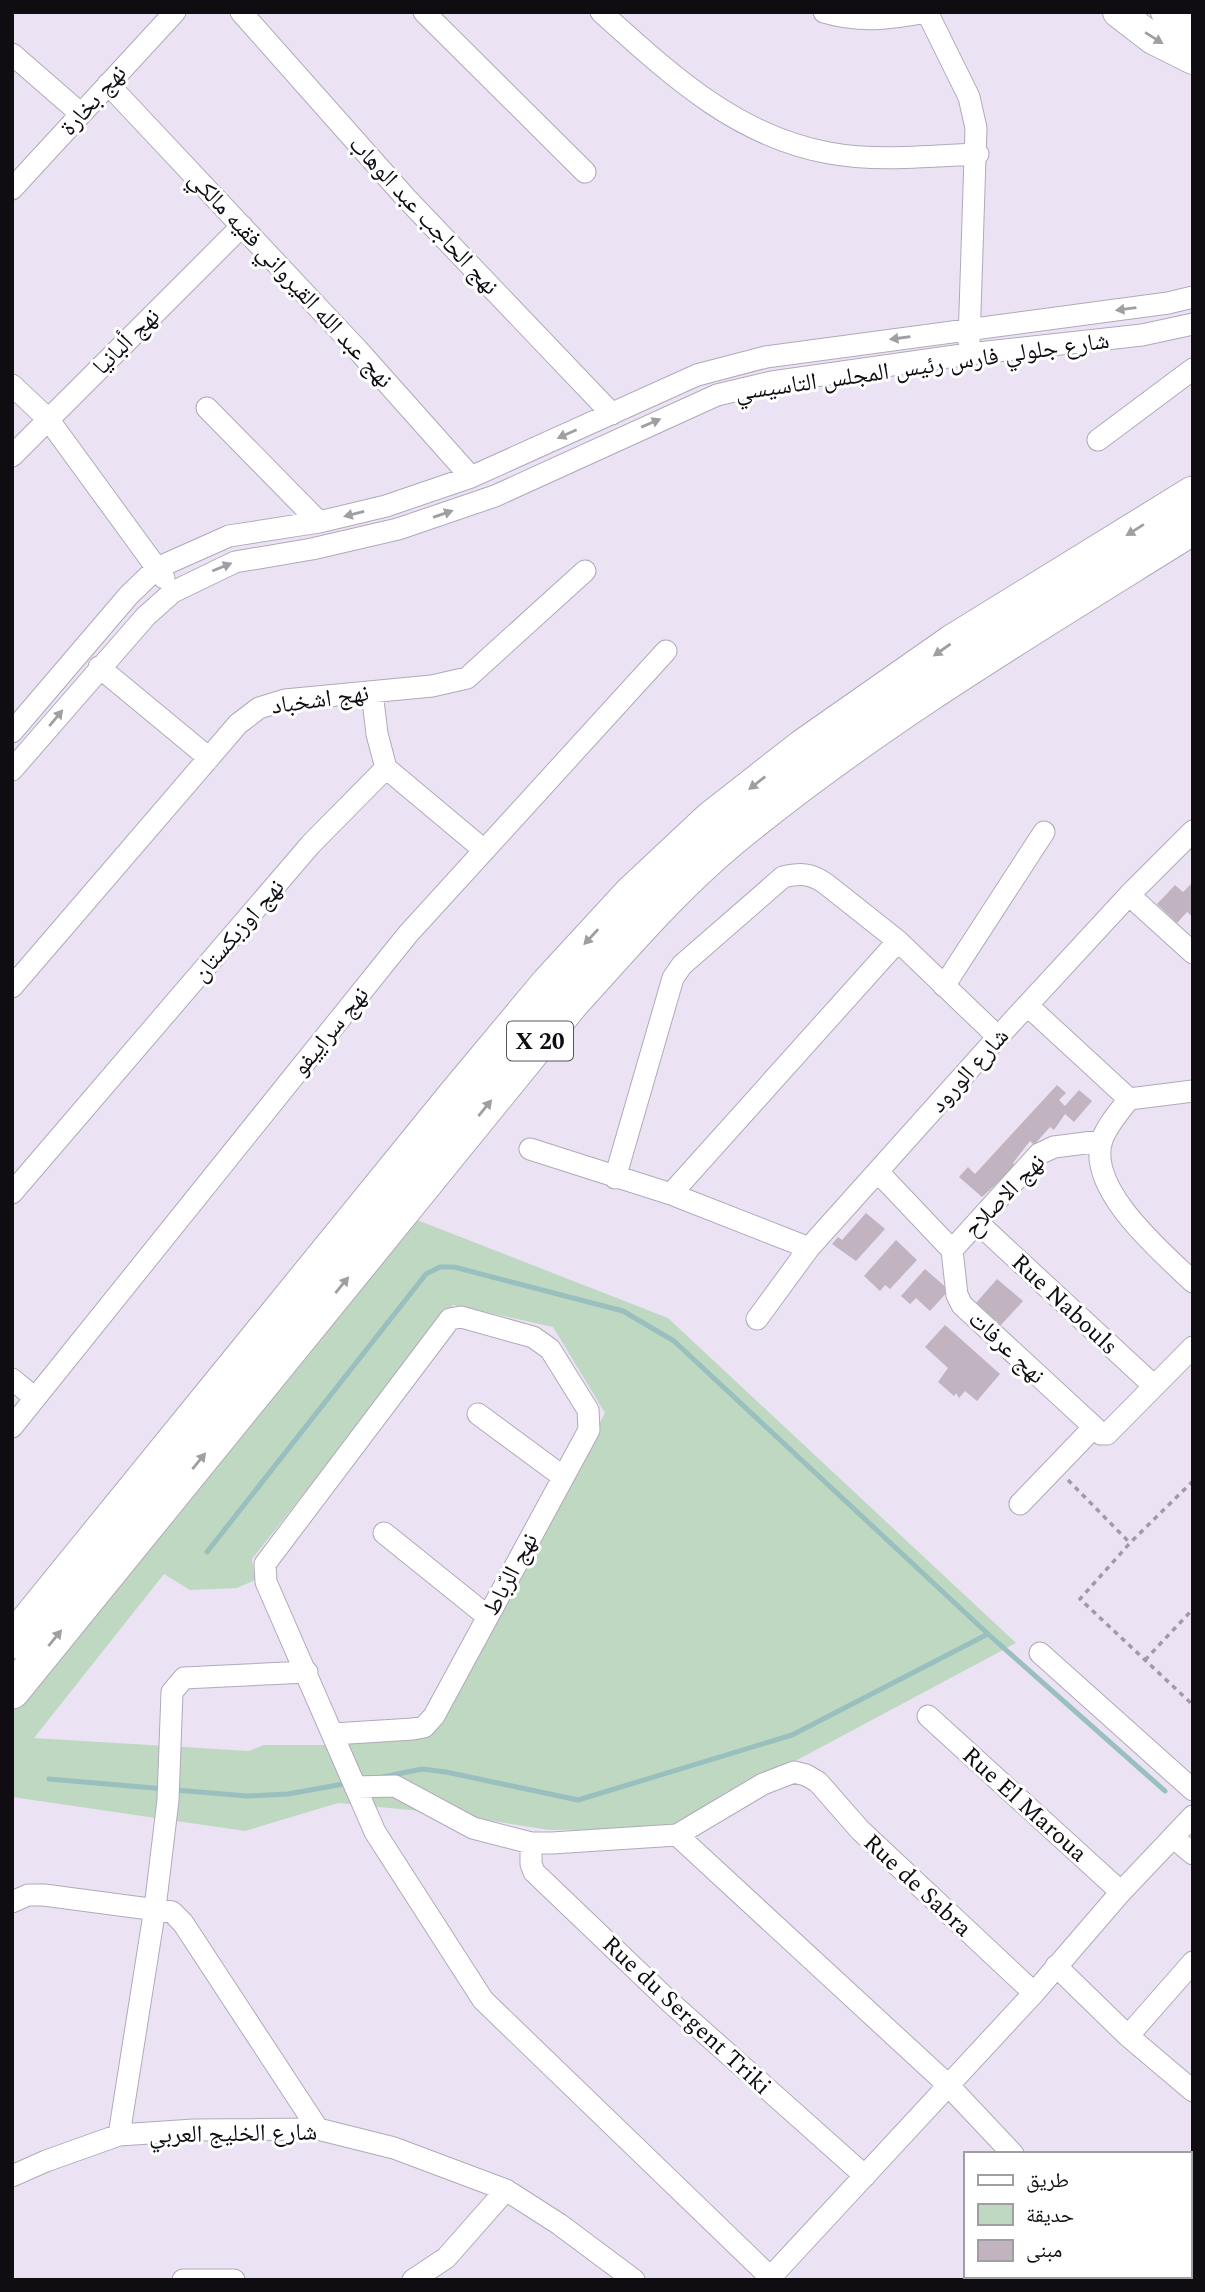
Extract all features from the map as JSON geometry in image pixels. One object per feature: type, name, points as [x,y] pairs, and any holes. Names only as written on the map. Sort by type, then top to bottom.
[{"type":"highway","name":"X 20","points":[[12,1641],[454,1097],[549,983],[631,894],[711,818],[803,747],[953,642],[1193,494]]},
{"type":"highway","name":"X 20","points":[[12,1691],[572,1002],[651,916],[729,840],[819,769],[972,667],[1193,527]]},
{"type":"main road","points":[[1118,12],[1153,39],[1193,59]]},
{"type":"main road","points":[[1167,12],[1193,27]]},
{"type":"street","name":"نهج بخارة","points":[[12,189],[174,12]]},
{"type":"street","name":"نهج الحاجب عبد الوهاب","points":[[241,12],[406,198],[612,414]]},
{"type":"street","points":[[424,12],[585,172]]},
{"type":"street","points":[[601,12],[686,88],[734,119],[779,141],[830,154],[878,157],[978,154]]},
{"type":"street","points":[[824,12],[848,20],[882,20],[926,12],[969,97],[978,154],[969,354]]},
{"type":"street","points":[[12,54],[81,114]]},
{"type":"street","name":"نهج عبد الله القيرواني فقيه مالكي","points":[[108,84],[471,477]]},
{"type":"street","name":"نهج ألبانيا","points":[[12,456],[242,226]]},
{"type":"street","name":"شارع جلولي فارس رئيس المجلس التاسيسي","points":[[12,732],[130,595],[157,568],[229,536],[319,522],[386,506],[471,477],[697,375],[766,357],[1168,303],[1193,297]]},
{"type":"street","name":"شارع جلولي فارس رئيس المجلس التاسيسي","points":[[12,770],[99,667],[173,592],[235,562],[354,541],[495,496],[717,396],[772,382],[969,354],[1142,335],[1193,324]]},
{"type":"street","points":[[1098,440],[1193,369]]},
{"type":"street","points":[[12,385],[48,419],[173,592]]},
{"type":"street","points":[[207,408],[319,522]]},
{"type":"street","name":"نهج اشخباد","points":[[12,987],[238,724],[259,708],[285,700],[432,686],[467,678],[585,571]]},
{"type":"street","name":"نهج سراييفو","points":[[12,1427],[408,934],[666,651]]},
{"type":"street","points":[[99,667],[209,758]]},
{"type":"street","points":[[372,692],[377,734],[386,768],[484,850]]},
{"type":"street","name":"نهج اوزبكستان","points":[[12,1194],[311,844],[386,768]]},
{"type":"street","name":"شارع الورود","points":[[757,1319],[809,1248],[1027,1005],[1129,895],[1193,831]]},
{"type":"street","points":[[944,986],[1044,832]]},
{"type":"street","points":[[615,1178],[673,978],[682,965],[783,877],[797,873],[813,875],[898,941],[998,1037]]},
{"type":"street","points":[[1129,895],[1193,953]]},
{"type":"street","points":[[671,1194],[898,941]]},
{"type":"street","points":[[1027,1005],[1129,1099],[1184,1093],[1193,1110]]},
{"type":"street","points":[[1129,1099],[1101,1141],[1101,1159],[1114,1198],[1193,1282]]},
{"type":"street","name":"نهج الاصلاح","points":[[953,1250],[1039,1154],[1054,1147],[1101,1141]]},
{"type":"street","points":[[530,1149],[671,1194],[809,1248]]},
{"type":"street","points":[[878,1172],[953,1250]]},
{"type":"street","name":"Rue Nabouls","points":[[977,1222],[1154,1387]]},
{"type":"street","name":"نهج عرفات","points":[[953,1250],[957,1295],[962,1305],[1094,1426]]},
{"type":"street","name":"نهج الرّباط","points":[[307,1672],[266,1582],[265,1564],[450,1319],[461,1317],[542,1342],[588,1410],[591,1421],[589,1430],[562,1475],[434,1716],[424,1727],[333,1734]]},
{"type":"street","points":[[1020,1504],[1094,1426],[1101,1434],[1107,1434],[1193,1346]]},
{"type":"street","points":[[12,1379],[35,1398]]},
{"type":"street","points":[[478,1414],[562,1475]]},
{"type":"street","points":[[384,1533],[487,1616]]},
{"type":"street","points":[[1040,1653],[1193,1790]]},
{"type":"street","points":[[119,2135],[155,1908],[168,1800],[172,1692],[175,1685],[184,1678],[307,1672],[384,1850],[483,2000],[769,2278],[1034,1993],[1121,1892],[1193,1816]]},
{"type":"street","name":"Rue El Maroua","points":[[928,1716],[1121,1892]]},
{"type":"street","name":"Rue de Sabra","points":[[677,1835],[763,1784],[794,1772],[806,1775],[818,1782],[860,1830],[1034,1993]]},
{"type":"street","points":[[355,1787],[395,1786],[473,1828],[531,1843],[677,1835],[947,2085],[1011,2152]]},
{"type":"street","points":[[1174,1838],[1193,1854]]},
{"type":"street","name":"Rue du Sergent Triki","points":[[531,1843],[534,1872],[671,2003],[864,2176]]},
{"type":"street","points":[[12,1902],[28,1895],[44,1895],[172,1912],[183,1923],[318,2129]]},
{"type":"street","points":[[1128,2036],[1193,1962]]},
{"type":"street","points":[[1056,1966],[1128,2036],[1193,2091]]},
{"type":"street","name":"شارع الخليج العربي","points":[[12,2176],[119,2135],[194,2130],[318,2129],[394,2148],[506,2190],[559,2224],[634,2280]]},
{"type":"street","points":[[413,2280],[446,2258],[506,2190]]},
{"type":"street","points":[[183,2280],[234,2280]]},
{"type":"path","points":[[1055,1467],[1130,1543]]},
{"type":"path","points":[[1193,1480],[1130,1543],[1080,1599],[1193,1705]]},
{"type":"path","points":[[1145,1660],[1193,1609]]},
{"type":"green space","points":[[417,1220],[668,1318],[1016,1643],[668,1829],[549,1830],[441,1813],[338,1803],[245,1831],[12,1797],[12,1713]],"holes":[[[453,1305],[553,1327],[605,1413],[431,1734],[331,1745],[264,1745],[249,1751],[34,1738],[164,1574],[190,1590],[237,1588],[255,1580],[252,1559]]]},
{"type":"building","points":[[1193,882],[1193,917],[1187,912],[1177,923],[1157,904],[1175,885],[1183,892]]},
{"type":"building","points":[[1057,1085],[1066,1093],[1059,1100],[1065,1106],[1079,1090],[1092,1101],[1074,1122],[1065,1114],[1054,1130],[1050,1127],[1034,1145],[1030,1141],[1013,1163],[1016,1166],[982,1197],[959,1177],[968,1167],[975,1174]]},
{"type":"building","points":[[866,1213],[885,1229],[856,1261],[832,1244],[838,1237],[842,1240]]},
{"type":"building","points":[[896,1240],[917,1260],[890,1289],[885,1285],[880,1291],[864,1276]]},
{"type":"building","points":[[925,1269],[949,1290],[930,1311],[916,1298],[910,1304],[901,1296]]},
{"type":"building","points":[[997,1279],[1023,1301],[1001,1325],[976,1303]]},
{"type":"building","points":[[945,1325],[1000,1374],[977,1401],[965,1391],[959,1398],[956,1393],[954,1396],[938,1382],[948,1368],[925,1347]]},
{"type":"waterway","points":[[207,1552],[426,1274],[440,1267],[454,1267],[623,1311],[674,1341],[988,1634],[1165,1791]]},
{"type":"waterway","points":[[383,1777],[422,1769],[578,1800],[792,1735],[988,1634]]},
{"type":"waterway","points":[[49,1779],[165,1789]]},
{"type":"waterway","points":[[175,1790],[247,1796],[288,1794],[349,1783]]}]
